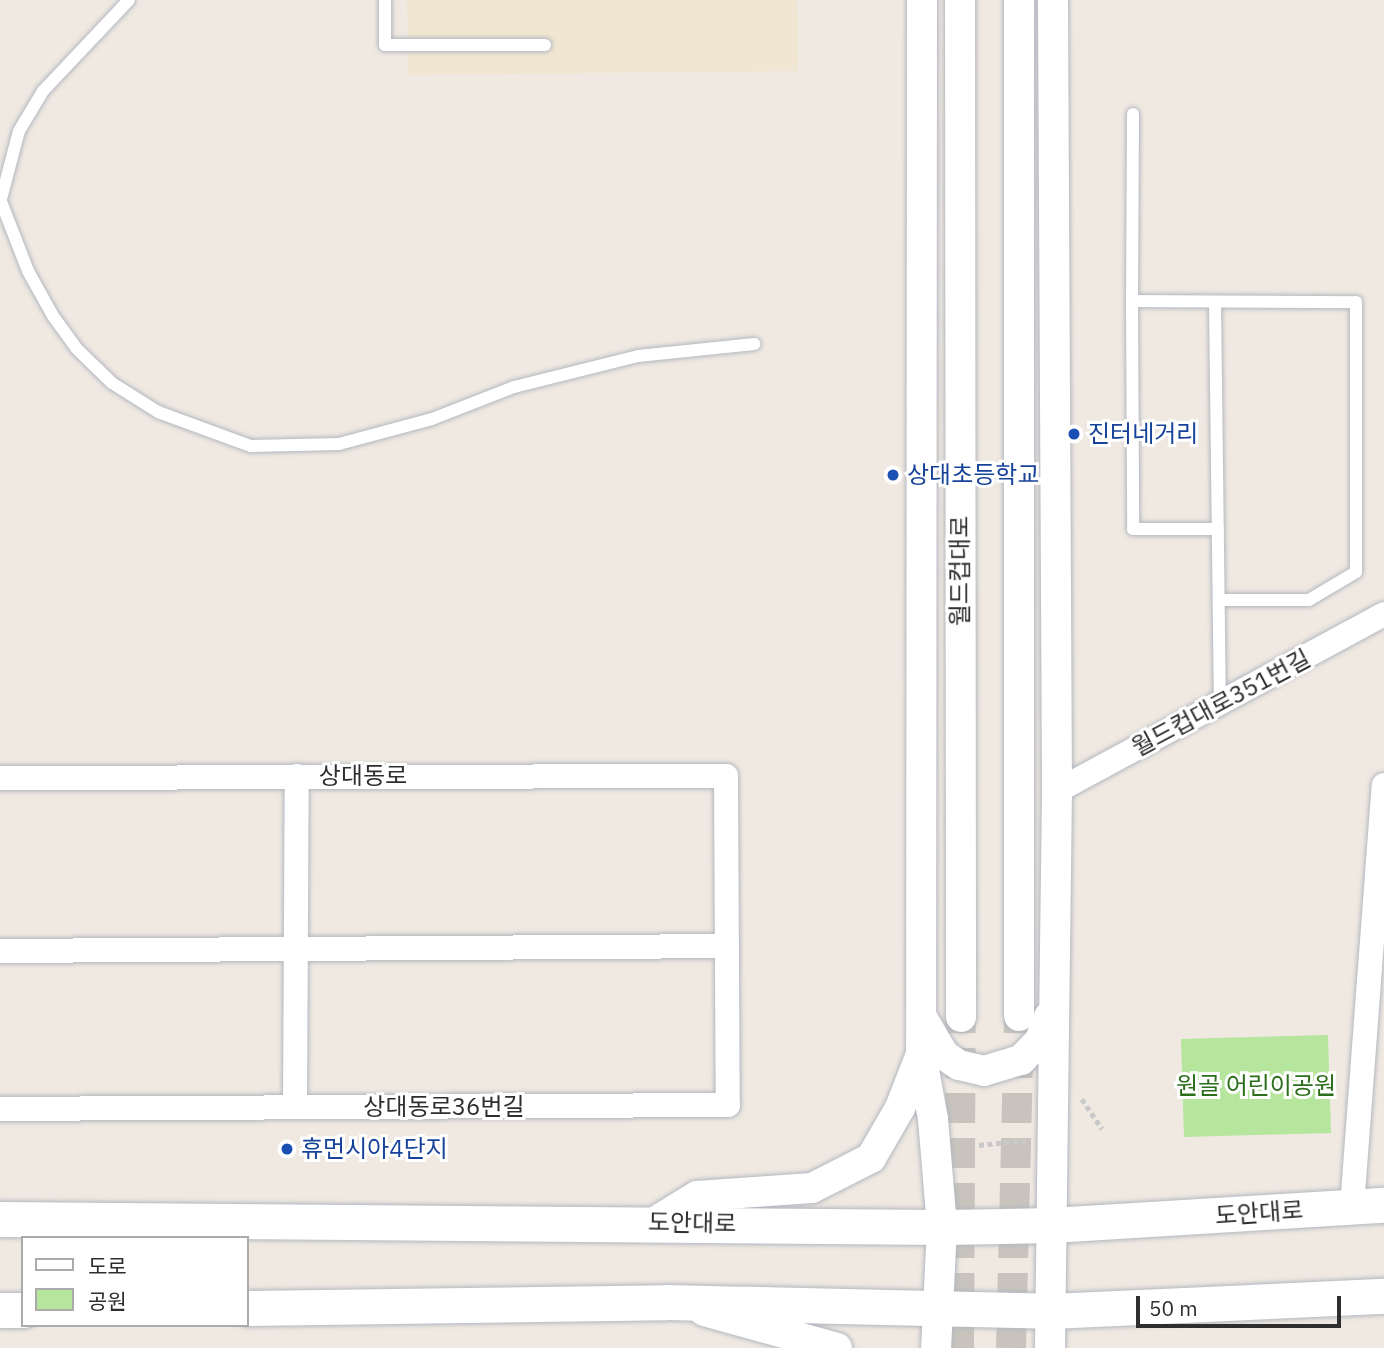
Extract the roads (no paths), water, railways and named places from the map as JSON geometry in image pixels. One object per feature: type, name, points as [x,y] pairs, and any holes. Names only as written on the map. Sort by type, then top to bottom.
[{"type":"main road","name":"도안대로","points":[[0,1219],[942,1227],[1053,1225],[1368,1206]]},
{"type":"main road","points":[[248,1308],[667,1302],[1050,1311],[1384,1296]]},
{"type":"main road","points":[[0,1310],[21,1310]]},
{"type":"street","points":[[922,0],[920,1009],[921,1054],[933,1119],[942,1227],[940,1310],[936,1348]]},
{"type":"street","name":"월드컵대로","points":[[960,0],[961,1017]]},
{"type":"street","points":[[1019,0],[1019,1016]]},
{"type":"street","points":[[1050,1348],[1053,1225],[1052,1008],[1057,791],[1054,0]]},
{"type":"street","name":"월드컵대로351번길","points":[[1057,791],[1384,614]]},
{"type":"street","points":[[295,1107],[297,776]]},
{"type":"street","name":"상대동로","points":[[0,778],[726,776]]},
{"type":"street","name":"상대동로36번길","points":[[0,1109],[728,1105],[726,776]]},
{"type":"street","points":[[1368,1206],[1384,785]]},
{"type":"street","points":[[0,951],[727,946]]},
{"type":"street","points":[[920,1009],[931,1040],[944,1055],[958,1065],[984,1071],[1009,1066],[1032,1051],[1052,1008]]},
{"type":"street","points":[[653,1223],[698,1196],[812,1188],[871,1158],[900,1108],[921,1054]]},
{"type":"street","points":[[667,1302],[837,1348]]},
{"type":"lane","points":[[129,0],[43,91],[19,131],[0,199],[27,271],[76,348],[112,383],[158,412],[251,446],[339,444],[432,419],[514,387],[638,356],[754,344]]},
{"type":"lane","points":[[385,0],[385,45],[545,45]]},
{"type":"lane","points":[[1133,114],[1133,529],[1218,529]]},
{"type":"lane","points":[[1132,301],[1356,302],[1356,572],[1309,600],[1219,600]]},
{"type":"lane","points":[[1216,302],[1220,705]]},
{"type":"tunnel","points":[[1011,1348],[1019,1016]]},
{"type":"tunnel","points":[[959,1348],[961,1017]]},
{"type":"place","name":"진터네거리","points":[[1074,434]]},
{"type":"place","name":"상대초등학교","points":[[893,475]]},
{"type":"place","name":"휴먼시아4단지","points":[[287,1149]]},
{"type":"park label","name":"원골 어린이공원","points":[[1256,1086]]}]
